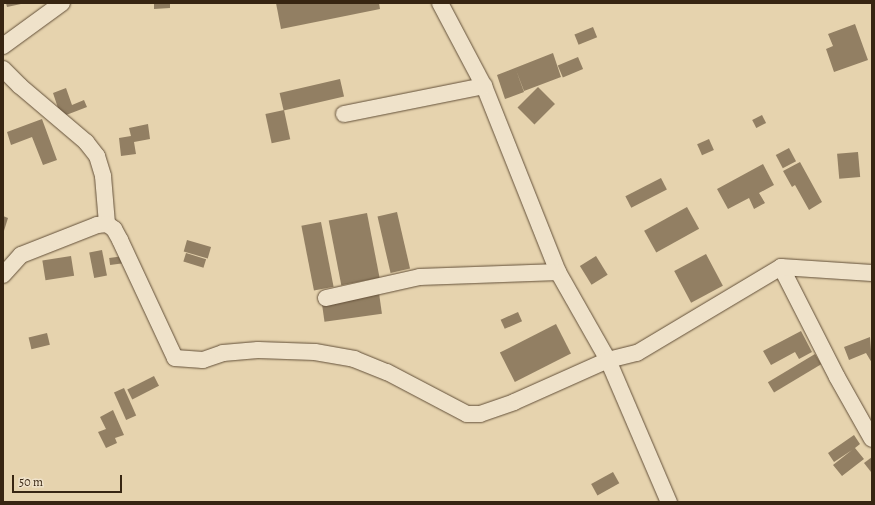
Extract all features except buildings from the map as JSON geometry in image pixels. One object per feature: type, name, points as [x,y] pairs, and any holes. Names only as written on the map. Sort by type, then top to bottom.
[{"type":"street","points":[[3,46],[62,3]]},
{"type":"street","points":[[440,3],[484,86],[558,272],[608,360],[669,502]]},
{"type":"street","points":[[3,69],[20,86],[86,142],[97,156],[103,176],[106,224]]},
{"type":"street","points":[[344,114],[484,86]]},
{"type":"street","points":[[3,275],[21,255],[97,225],[106,224],[114,229],[120,240],[175,358],[203,360],[223,353],[258,350],[315,352],[360,362],[387,372],[460,411],[480,414],[514,402],[608,360],[637,353],[781,267],[872,273]]},
{"type":"street","points":[[781,267],[837,377],[872,439]]},
{"type":"street","points":[[326,298],[420,277],[558,272]]}]
